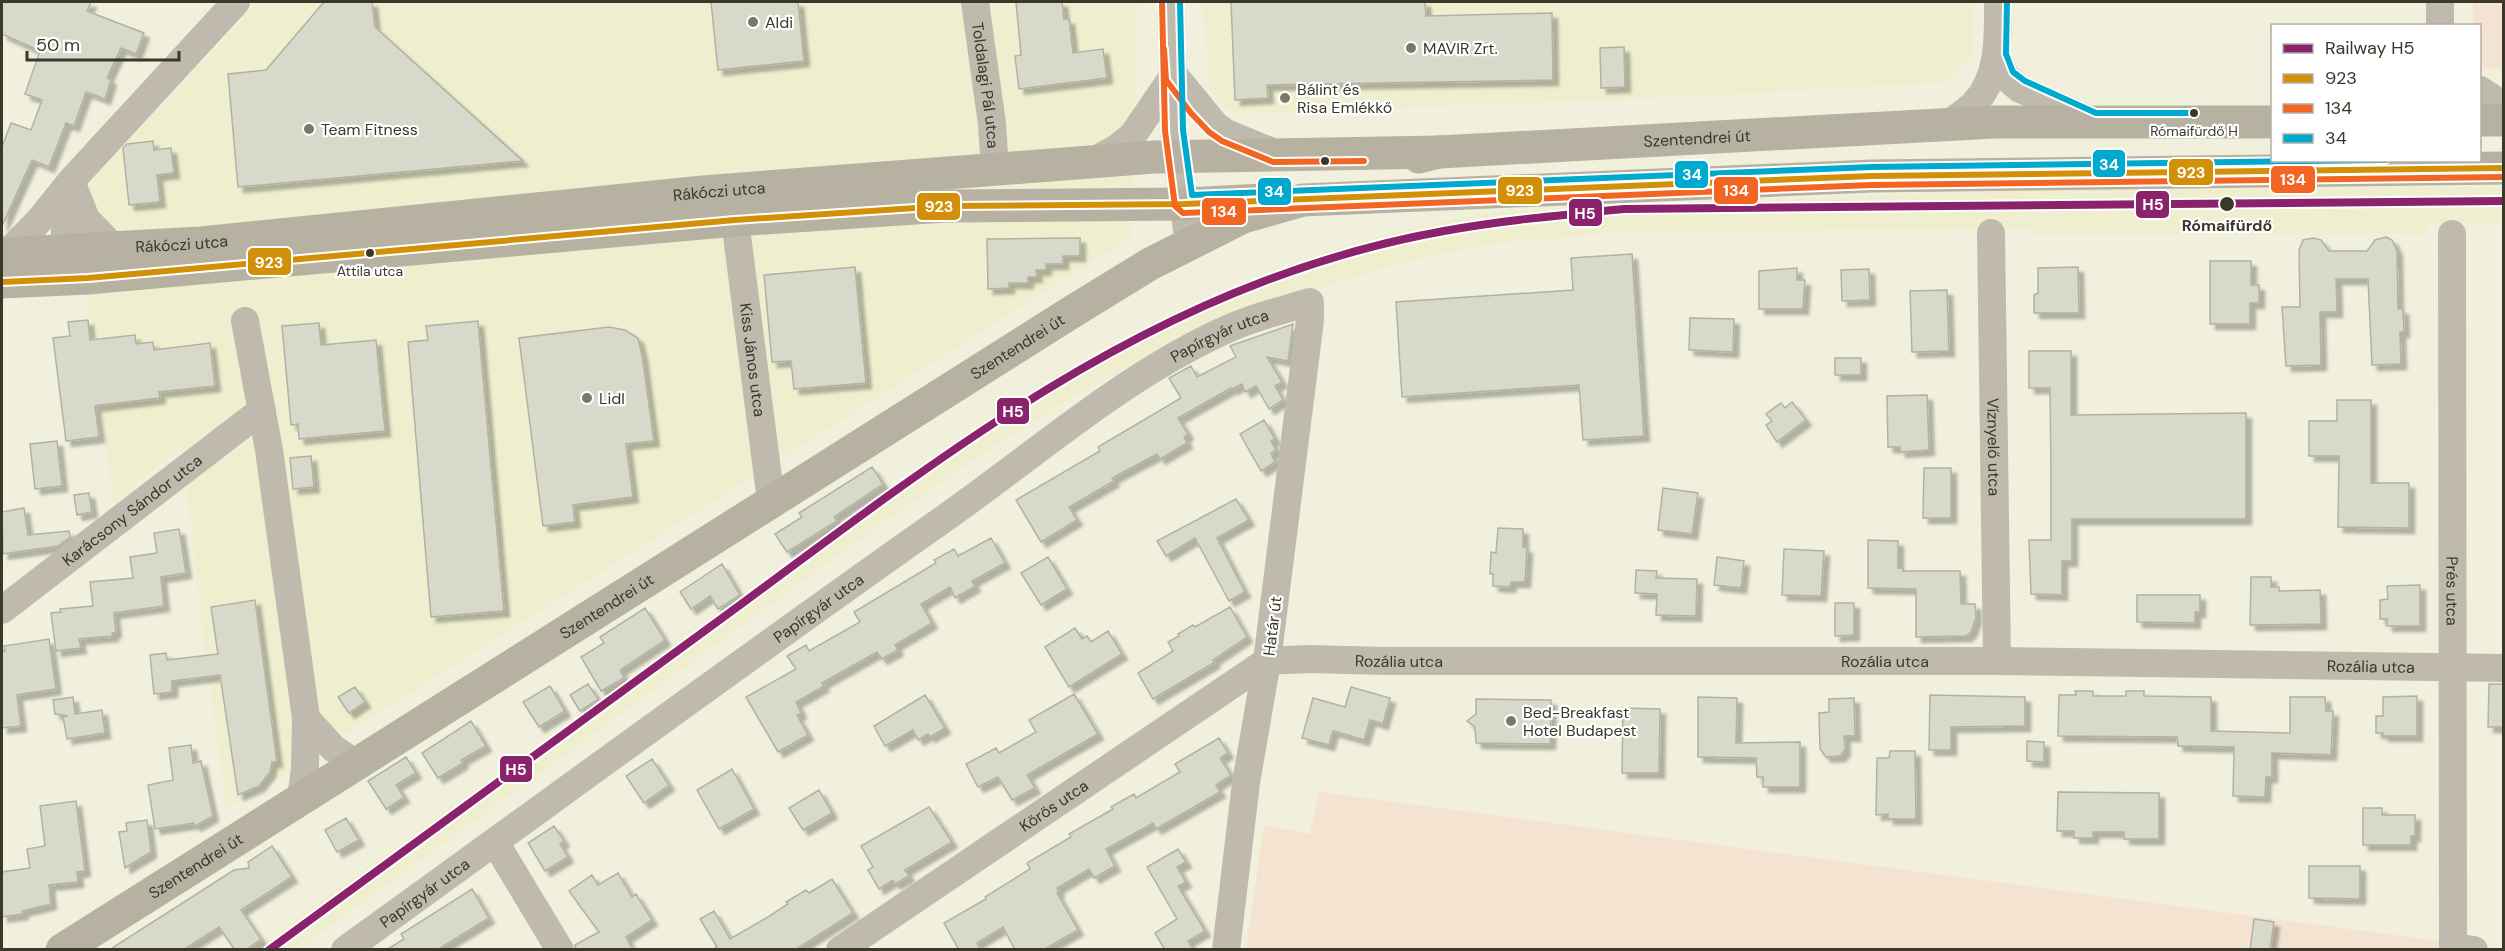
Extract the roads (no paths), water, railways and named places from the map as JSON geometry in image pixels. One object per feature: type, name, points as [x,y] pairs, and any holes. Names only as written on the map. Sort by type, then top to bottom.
[{"type":"main road","points":[[2481,120],[2504,120]]},
{"type":"main road","name":"Szentendrei út","points":[[1245,201],[1305,176],[1382,166],[1439,152],[1948,124],[2271,122]]},
{"type":"main road","name":"Rákóczi utca","points":[[3,264],[67,250],[201,243],[703,192],[1176,156],[1439,152]]},
{"type":"main road","name":"Szentendrei út","points":[[62,950],[355,763],[1150,264],[1243,217],[1303,200],[1872,176],[2504,168]]},
{"type":"main road","name":"Rákóczi utca","points":[[3,264],[88,278],[735,220],[945,206],[1186,217],[1245,201],[1303,200]]},
{"type":"main road","name":"Szentendrei út","points":[[1150,264],[1186,217]]},
{"type":"street","points":[[3,264],[71,181],[236,2]]},
{"type":"street","name":"Toldalagi Pál utca","points":[[975,2],[992,124],[995,170]]},
{"type":"street","points":[[1171,2],[1176,156],[1186,217]]},
{"type":"street","points":[[1948,124],[1975,103],[1988,81],[1998,56],[1998,2]]},
{"type":"street","points":[[2421,24],[2422,2]]},
{"type":"street","points":[[2440,2],[2440,24]]},
{"type":"street","points":[[1998,56],[2007,77],[2020,89],[2094,122]]},
{"type":"street","points":[[1174,75],[1198,107],[1226,133],[1275,153]]},
{"type":"street","points":[[1092,162],[1117,148],[1133,135],[1174,75]]},
{"type":"street","points":[[2481,91],[2504,106]]},
{"type":"street","points":[[71,181],[86,219],[114,248]]},
{"type":"street","points":[[71,181],[64,213],[67,250],[88,278]]},
{"type":"street","name":"Kiss János utca","points":[[735,220],[771,501]]},
{"type":"street","name":"Víznyelő utca","points":[[1991,233],[1997,661]]},
{"type":"street","name":"Prés utca","points":[[2452,234],[2451,667],[2463,948]]},
{"type":"street","name":"Határ út","points":[[1226,950],[1246,783],[1267,661],[1310,320],[1310,302]]},
{"type":"street","name":"Papírgyár utca","points":[[345,950],[810,613],[988,488],[1138,377],[1224,330],[1257,317],[1310,302]]},
{"type":"street","points":[[245,321],[262,410],[306,717],[306,768],[301,798]]},
{"type":"street","name":"Karácsony Sándor utca","points":[[2,610],[262,410]]},
{"type":"street","name":"Rozália utca","points":[[1267,661],[1309,659],[1997,661],[2504,668]]},
{"type":"street","name":"Körös utca","points":[[840,950],[1267,661]]},
{"type":"street","points":[[306,717],[333,748],[355,763]]},
{"type":"street","points":[[495,842],[560,950]]},
{"type":"rail line","name":"H5","points":[[269,950],[864,514],[990,425],[1055,384],[1122,346],[1191,312],[1306,266],[1421,235],[1511,221],[1624,209],[2504,201]]},
{"type":"place","name":"Aldi","points":[[753,22]]},
{"type":"place","name":"MAVIR Zrt.","points":[[1411,48]]},
{"type":"place","name":"Bálint és Risa Emlékkő","points":[[1285,98]]},
{"type":"place","name":"Rómaifürdő H","points":[[2194,113]]},
{"type":"place","name":"Team Fitness","points":[[309,129]]},
{"type":"place","name":"Rómaifürdő","points":[[2227,204]]},
{"type":"place","name":"Attila utca","points":[[370,253]]},
{"type":"place","name":"Lidl","points":[[587,398]]},
{"type":"place","name":"Bed-Breakfast Hotel Budapest","points":[[1511,721]]}]
